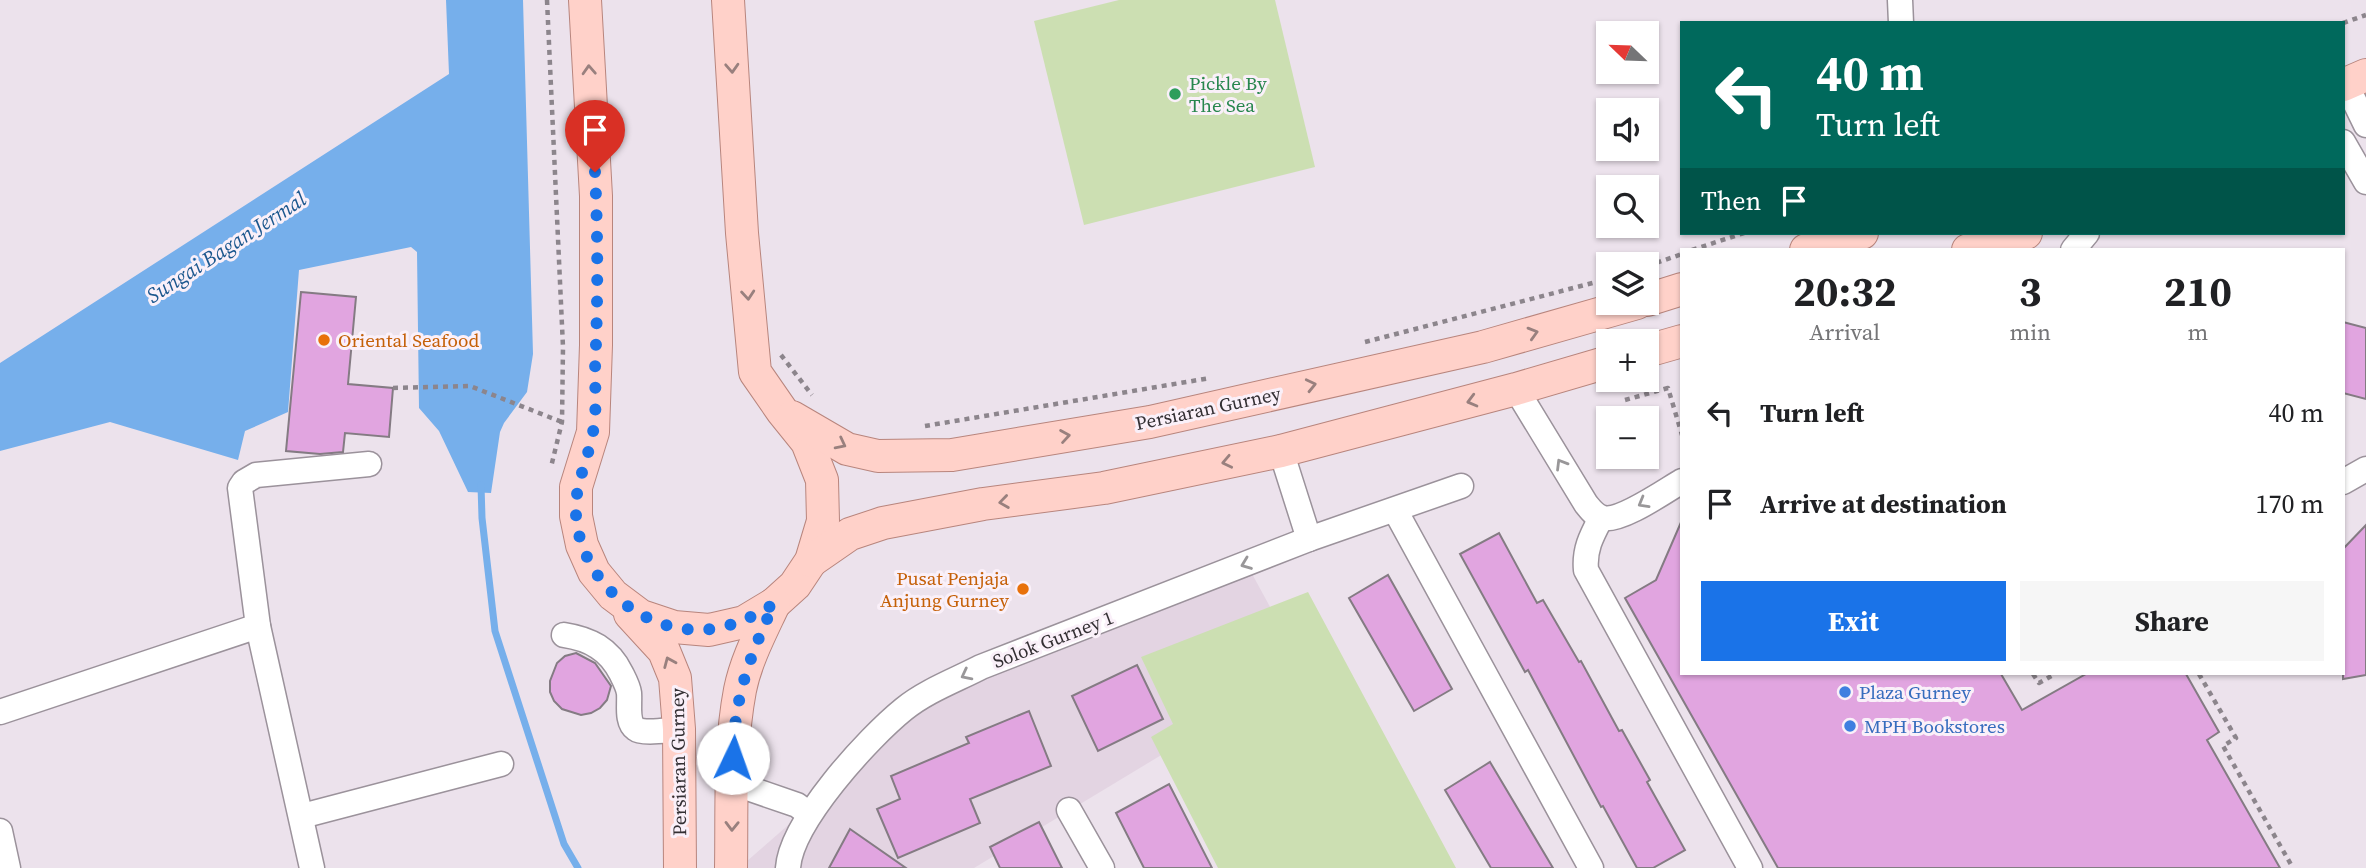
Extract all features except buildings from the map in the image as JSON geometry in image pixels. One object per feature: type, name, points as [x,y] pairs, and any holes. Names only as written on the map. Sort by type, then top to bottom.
[{"type":"main road","points":[[585,0],[596,197],[596,345],[593,432],[576,486],[576,516],[582,545],[590,563],[613,595],[641,615],[674,627],[709,629],[744,622],[774,604],[795,585],[811,561],[823,521],[822,480],[807,442],[755,372],[742,233],[728,0]]},
{"type":"main road","points":[[1813,248],[1855,235]]},
{"type":"main road","points":[[1975,248],[2019,235]]},
{"type":"main road","points":[[1659,296],[1680,290]]},
{"type":"main road","name":"Persiaran Gurney","points":[[782,411],[846,449],[878,456],[951,454],[1150,422],[1483,347],[1596,315]]},
{"type":"main road","points":[[1659,348],[1680,342]]},
{"type":"main road","points":[[811,561],[850,534],[883,523],[983,504],[1104,488],[1281,451],[1596,366]]},
{"type":"main road","name":"Persiaran Gurney","points":[[613,595],[664,651],[675,678],[679,729],[680,868]]},
{"type":"main road","points":[[731,868],[734,732],[740,687],[754,646],[774,604]]},
{"type":"street","points":[[1900,0],[1901,21]]},
{"type":"street","points":[[2352,81],[2366,125]]},
{"type":"street","points":[[2345,146],[2366,183]]},
{"type":"street","points":[[1516,389],[1586,504],[1601,517],[1618,516],[1680,482]]},
{"type":"street","points":[[1281,451],[1309,539]]},
{"type":"street","points":[[312,868],[258,626],[240,495],[244,481],[256,475],[369,464]]},
{"type":"street","points":[[2345,481],[2366,469]]},
{"type":"street","name":"Solok Gurney 1","points":[[788,868],[788,857],[809,814],[866,747],[905,708],[981,667],[1309,539],[1461,486]]},
{"type":"street","points":[[1395,510],[1591,868]]},
{"type":"street","points":[[1601,517],[1585,555],[1586,570],[1750,868]]},
{"type":"street","points":[[0,712],[258,626]]},
{"type":"street","points":[[564,635],[592,642],[605,650],[617,665],[629,689],[630,721],[635,729],[642,732],[679,729]]},
{"type":"street","points":[[302,816],[501,764]]},
{"type":"street","points":[[733,783],[797,805],[809,814]]},
{"type":"street","points":[[1069,810],[1102,868]]},
{"type":"street","points":[[0,831],[8,868]]},
{"type":"path","points":[[2345,22],[2366,15]]},
{"type":"path","points":[[1698,248],[1738,235]]},
{"type":"path","points":[[1659,262],[1680,255]]},
{"type":"path","points":[[1361,344],[1596,282]]},
{"type":"path","points":[[777,346],[782,358],[817,401]]},
{"type":"path","points":[[916,428],[1212,377]]},
{"type":"path","points":[[393,388],[470,386],[562,422]]},
{"type":"path","points":[[1625,400],[1668,388],[1680,428]]},
{"type":"path","points":[[2034,675],[2039,683],[2053,675]]},
{"type":"path","points":[[2200,675],[2236,738],[2223,746],[2293,868]]},
{"type":"shaded area","points":[[1245,561],[1304,669],[974,868],[739,868],[921,709]]},
{"type":"green space","name":"Pickle By The Sea","points":[[1119,0],[1275,0],[1315,167],[1084,225],[1034,21]]},
{"type":"green space","points":[[1308,592],[1456,868],[1218,868],[1151,737],[1173,724],[1141,657]]},
{"type":"water","name":"Sungai Bagan Jermal","points":[[446,0],[523,0],[533,354],[527,392],[500,432],[491,493],[468,492],[439,431],[419,408],[417,252],[411,247],[299,270],[288,412],[245,431],[238,460],[110,422],[0,451],[0,363],[449,74]]},
{"type":"waterway","points":[[481,485],[482,518],[495,631],[564,844],[578,868]]},
{"type":"place","name":"Pickle By The Sea","points":[[1175,94]]},
{"type":"place","name":"Oriental Seafood","points":[[324,340]]},
{"type":"place","name":"Pusat Penjaja Anjung Gurney","points":[[1023,589]]},
{"type":"place","name":"Plaza Gurney","points":[[1845,692]]},
{"type":"place","name":"MPH Bookstores","points":[[1850,726]]},
{"type":"route","points":[[595,172],[596,345],[593,432],[576,486],[576,516],[582,545],[594,572],[613,595],[641,615],[674,627],[709,629],[744,622],[774,604],[754,646],[740,687],[733,758]]}]
